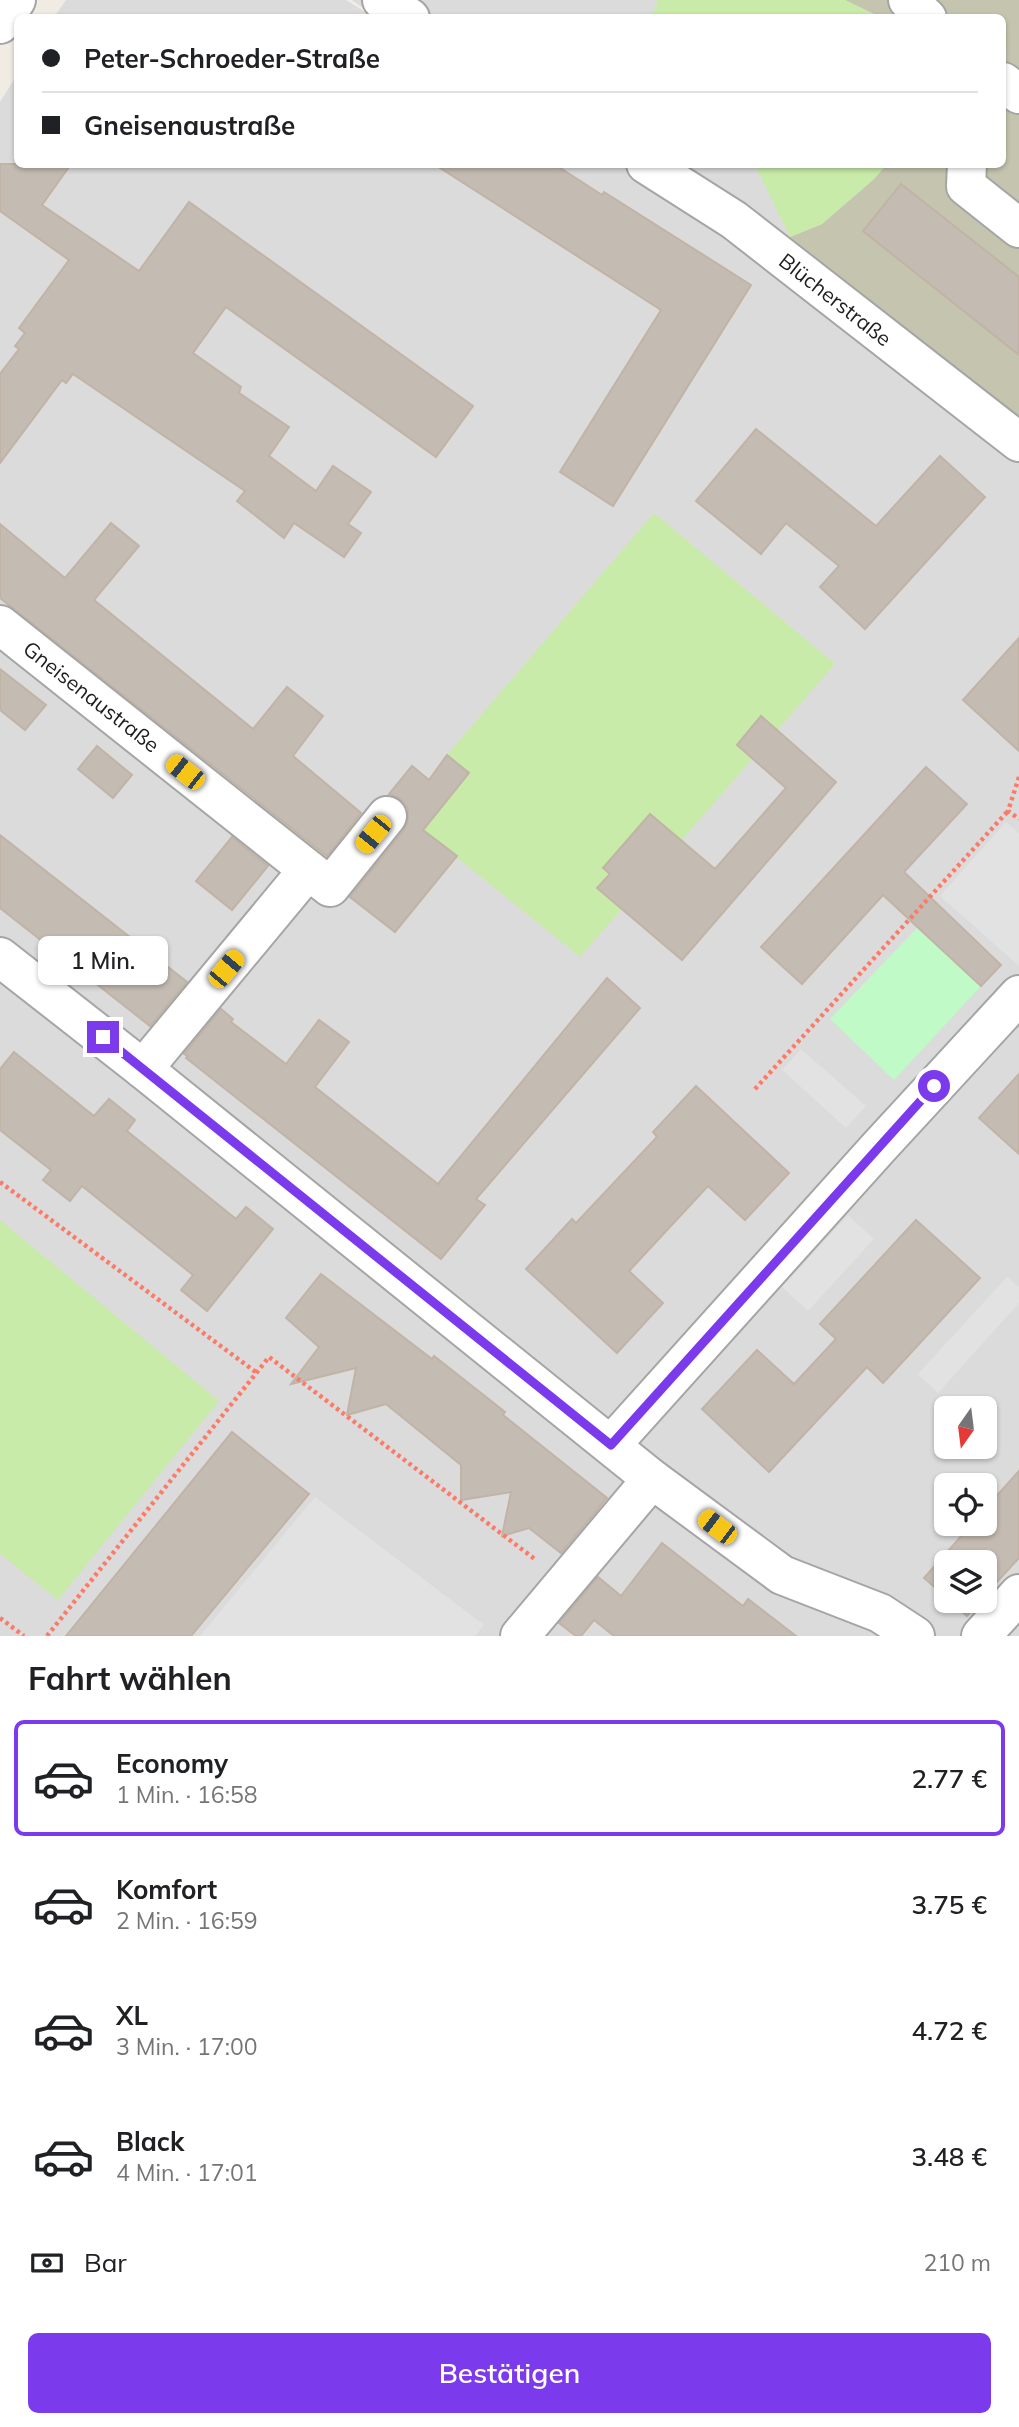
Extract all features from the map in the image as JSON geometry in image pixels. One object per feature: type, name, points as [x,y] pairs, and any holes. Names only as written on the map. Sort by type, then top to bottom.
[{"type":"street","points":[[0,24],[16,0]]},
{"type":"street","points":[[382,0],[404,14]]},
{"type":"street","points":[[908,0],[923,14]]},
{"type":"street","name":"Blücherstraße","points":[[652,168],[734,220],[1019,443]]},
{"type":"street","points":[[967,168],[966,186],[1019,228]]},
{"type":"street","name":"Gneisenaustraße","points":[[0,625],[330,887],[387,816]]},
{"type":"street","points":[[144,1069],[308,870]]},
{"type":"street","points":[[0,958],[144,1069],[652,1479],[782,1575],[880,1613],[915,1636]]},
{"type":"street","points":[[611,1445],[869,1157],[1019,995]]},
{"type":"street","points":[[520,1636],[652,1479]]},
{"type":"street","points":[[981,1636],[1019,1594]]},
{"type":"path","points":[[755,1089],[1008,811],[1019,777]]},
{"type":"path","points":[[1008,811],[1019,819]]},
{"type":"path","points":[[0,1182],[257,1373]]},
{"type":"path","points":[[47,1636],[269,1357],[566,1583]]},
{"type":"path","points":[[0,1618],[23,1636]]},
{"type":"shaded area","points":[[66,0],[346,0],[368,14],[56,14]]},
{"type":"shaded area","points":[[352,0],[1019,0],[1019,1636],[0,1636],[0,102],[14,80],[14,168],[1006,168],[1006,14],[371,14]]},
{"type":"shaded area","points":[[845,0],[1019,0],[1019,427],[790,237],[822,224],[883,168],[1006,168],[1006,14],[874,14]]},
{"type":"shaded area","points":[[1006,822],[1019,833],[1019,966],[940,896]]},
{"type":"shaded area","points":[[801,1049],[866,1106],[846,1128],[782,1070]]},
{"type":"shaded area","points":[[848,1215],[874,1239],[808,1311],[782,1287]]},
{"type":"shaded area","points":[[1007,1277],[1019,1287],[1019,1303],[938,1393],[918,1374]]},
{"type":"shaded area","points":[[315,1497],[484,1625],[475,1636],[200,1636]]},
{"type":"green space","points":[[654,0],[845,0],[874,14],[650,14],[659,3]]},
{"type":"green space","points":[[756,168],[883,168],[822,224],[790,237]]},
{"type":"green space","points":[[654,513],[835,664],[580,957],[403,814],[447,755]]},
{"type":"green space","points":[[918,927],[981,986],[894,1080],[830,1019]]},
{"type":"green space","points":[[0,1220],[219,1401],[58,1600],[0,1554]]},
{"type":"building","points":[[0,164],[14,164],[14,168],[68,168],[42,205],[139,271],[189,202],[473,406],[436,457],[226,307],[193,353],[241,387],[239,393],[289,427],[269,456],[316,491],[333,466],[371,492],[348,524],[361,533],[344,557],[294,523],[284,538],[237,501],[245,491],[73,374],[66,383],[62,380],[0,463],[0,374],[19,349],[15,346],[25,333],[19,328],[69,260],[0,211]]},
{"type":"building","points":[[440,168],[560,168],[602,195],[604,192],[751,285],[613,506],[560,472],[661,310]]},
{"type":"building","points":[[901,184],[1019,277],[1019,355],[863,231]]},
{"type":"building","points":[[756,429],[876,526],[940,456],[985,497],[865,629],[820,587],[839,566],[786,523],[761,554],[696,501]]},
{"type":"building","points":[[111,523],[139,546],[94,600],[253,729],[287,687],[323,716],[293,756],[361,813],[327,856],[0,598],[0,524],[65,578]]},
{"type":"building","points":[[1019,638],[1019,751],[963,700]]},
{"type":"building","points":[[0,669],[46,705],[25,730],[0,710]]},
{"type":"building","points":[[761,716],[836,782],[682,960],[597,888],[610,874],[603,868],[650,814],[715,869],[786,788],[737,745]]},
{"type":"building","points":[[97,746],[132,775],[113,798],[78,769]]},
{"type":"building","points":[[447,755],[469,773],[423,830],[457,856],[395,932],[350,897],[404,830],[408,820],[408,809],[401,799],[389,794],[412,766],[429,780]]},
{"type":"building","points":[[926,767],[967,804],[904,872],[1001,965],[981,986],[883,895],[802,984],[761,947]]},
{"type":"building","points":[[0,835],[187,982],[150,1026],[0,908]]},
{"type":"building","points":[[232,837],[268,866],[232,910],[196,881]]},
{"type":"building","points":[[607,978],[640,1008],[476,1199],[485,1205],[441,1259],[184,1054],[221,1009],[233,1019],[231,1022],[286,1064],[319,1020],[349,1042],[315,1087],[438,1184]]},
{"type":"building","points":[[14,1052],[94,1116],[109,1099],[135,1120],[127,1131],[236,1219],[246,1207],[273,1229],[207,1311],[181,1290],[193,1275],[82,1186],[70,1201],[43,1180],[51,1170],[0,1130],[0,1069]]},
{"type":"building","points":[[1019,1074],[1019,1154],[979,1118]]},
{"type":"building","points":[[696,1086],[789,1173],[745,1220],[708,1186],[629,1271],[663,1303],[617,1353],[526,1269],[572,1219],[576,1223],[657,1137],[653,1132]]},
{"type":"building","points":[[916,1220],[980,1278],[883,1383],[867,1367],[769,1472],[702,1409],[757,1350],[794,1384],[836,1339],[820,1324]]},
{"type":"building","points":[[321,1274],[432,1359],[434,1356],[607,1498],[561,1553],[529,1528],[502,1536],[511,1492],[461,1500],[461,1465],[386,1404],[347,1415],[356,1368],[291,1384],[319,1347],[286,1318]]},
{"type":"building","points":[[232,1432],[309,1494],[191,1636],[66,1636]]},
{"type":"building","points":[[1019,1471],[1019,1558],[997,1582],[997,1550],[949,1550],[961,1536],[997,1536],[997,1496]]},
{"type":"building","points":[[662,1543],[743,1606],[748,1599],[796,1636],[614,1636],[594,1620],[581,1636],[576,1636],[559,1623],[598,1577],[621,1596]]},
{"type":"building","points":[[934,1567],[934,1587],[924,1578]]},
{"type":"route","points":[[103,1037],[611,1445],[934,1086]]}]
